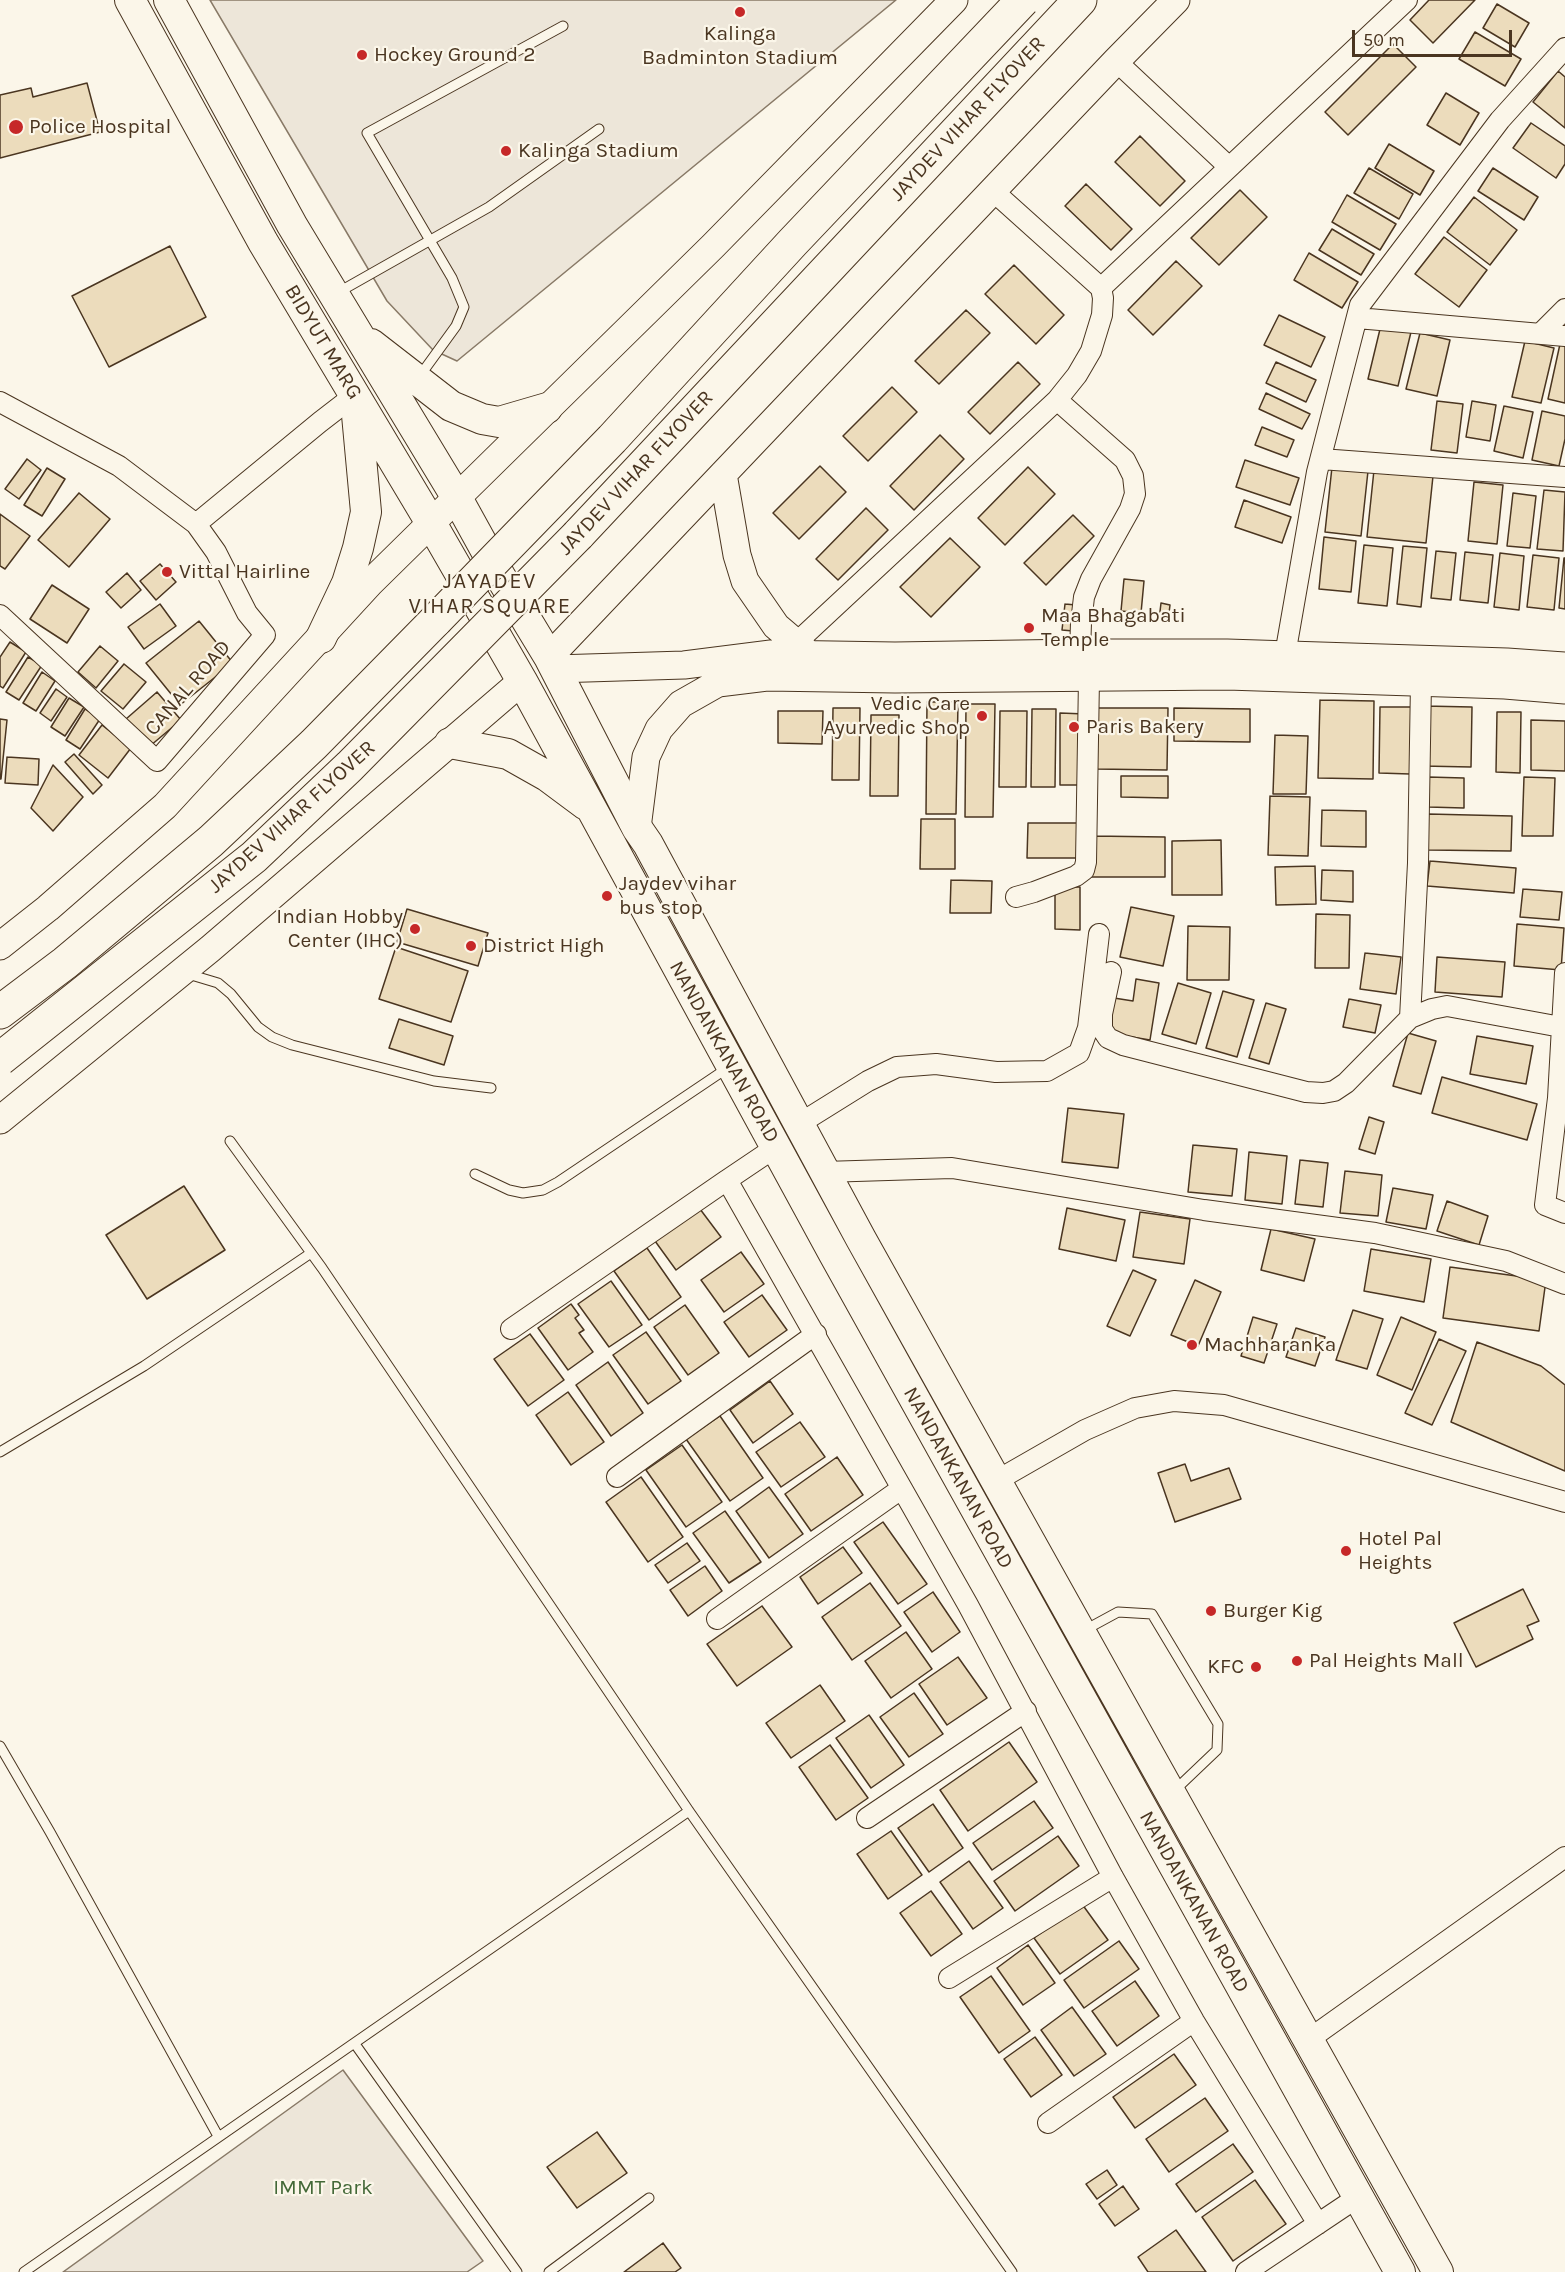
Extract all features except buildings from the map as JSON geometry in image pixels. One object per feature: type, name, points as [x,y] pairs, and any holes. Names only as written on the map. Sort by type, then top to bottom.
[{"type":"highway","name":"JAYDEV VIHAR FLYOVER","points":[[0,1012],[65,963],[211,841],[314,744],[612,439],[793,242],[1023,0]]},
{"type":"highway","name":"JAYDEV VIHAR FLYOVER","points":[[0,1059],[254,857],[350,766],[578,535],[1080,0]]},
{"type":"main road","name":"BIDYUT MARG","points":[[130,0],[263,242],[356,395],[522,681]]},
{"type":"main road","name":"BIDYUT MARG","points":[[169,0],[292,225],[457,498],[552,663]]},
{"type":"main road","points":[[358,335],[451,406],[482,418],[499,422],[547,408]]},
{"type":"main road","points":[[321,638],[347,583],[366,512],[356,395]]},
{"type":"main road","name":"NANDANKANAN ROAD","points":[[552,663],[637,828],[648,844],[824,1172],[1438,2272]]},
{"type":"main road","name":"NANDANKANAN ROAD","points":[[522,681],[776,1147],[1400,2272]]},
{"type":"main road","points":[[450,743],[508,754],[547,776],[593,811]]},
{"type":"main road","points":[[1193,1899],[1219,1882]]},
{"type":"street","points":[[0,946],[48,908],[165,806],[370,583],[713,246],[954,0]]},
{"type":"street","points":[[552,663],[723,474],[1176,0]]},
{"type":"street","points":[[1101,288],[1407,0]]},
{"type":"street","points":[[1285,655],[1321,459],[1360,305],[1500,120],[1565,48]]},
{"type":"street","points":[[1116,61],[1228,166]]},
{"type":"street","points":[[803,649],[1058,400],[1091,351],[1102,315],[1101,288],[993,191]]},
{"type":"street","points":[[1540,334],[1565,309]]},
{"type":"street","points":[[1357,318],[1565,336]]},
{"type":"street","points":[[0,402],[118,465],[196,524],[356,395]]},
{"type":"street","points":[[1016,897],[1076,876],[1084,870],[1086,862],[1085,665],[1081,623],[1084,597],[1091,579],[1130,509],[1135,494],[1133,476],[1125,460],[1058,400]]},
{"type":"street","points":[[1321,459],[1565,477]]},
{"type":"street","points":[[723,474],[737,555],[745,581],[776,626],[803,649]]},
{"type":"street","name":"CANAL ROAD","points":[[0,615],[157,761],[265,635],[248,613],[216,552],[196,524]]},
{"type":"street","points":[[552,663],[640,668],[803,649],[1085,665],[1227,676],[1421,682],[1565,666]]},
{"type":"street","points":[[637,828],[646,757],[659,729],[681,704],[718,683],[767,677],[895,680],[1085,665],[1285,655],[1506,673],[1565,690]]},
{"type":"street","points":[[0,1120],[180,974],[522,681]]},
{"type":"street","points":[[1410,1018],[1418,863],[1421,682]]},
{"type":"street","points":[[799,1124],[868,1081],[897,1066],[936,1064],[996,1072],[1047,1071],[1079,1053],[1088,1028],[1099,934]]},
{"type":"street","points":[[1112,972],[1102,1014],[1102,1029],[1108,1038],[1123,1045],[1306,1092],[1334,1091],[1346,1083],[1410,1018],[1432,1009],[1447,1006],[1561,1027]]},
{"type":"street","points":[[1565,973],[1558,1098],[1545,1205],[1565,1213]]},
{"type":"street","points":[[511,1329],[776,1147]]},
{"type":"street","points":[[824,1172],[952,1168],[1204,1210],[1375,1233],[1506,1261],[1565,1284]]},
{"type":"street","points":[[727,1180],[968,1605],[1113,1876],[1194,2021],[1317,2224]]},
{"type":"street","points":[[617,1477],[816,1334]]},
{"type":"street","points":[[996,1481],[1095,1426],[1135,1408],[1174,1401],[1224,1405],[1565,1502]]},
{"type":"street","points":[[717,1618],[901,1489]]},
{"type":"street","points":[[867,1818],[1026,1711]]},
{"type":"street","points":[[1308,2040],[1565,1857]]},
{"type":"street","points":[[949,1978],[1113,1876]]},
{"type":"street","points":[[1048,2123],[1194,2021]]},
{"type":"street","points":[[1246,2272],[1358,2197]]},
{"type":"lane","points":[[417,379],[456,326],[464,307],[452,278],[367,133],[563,26]]},
{"type":"lane","points":[[334,295],[489,207],[599,129]]},
{"type":"lane","points":[[180,974],[198,976],[218,983],[231,994],[258,1027],[272,1037],[292,1045],[434,1081],[491,1088]]},
{"type":"lane","points":[[475,1174],[509,1190],[524,1193],[543,1190],[731,1065]]},
{"type":"lane","points":[[230,1141],[311,1253],[689,1811],[1012,2272]]},
{"type":"lane","points":[[0,1452],[144,1366],[311,1253]]},
{"type":"lane","points":[[1080,1632],[1118,1612],[1152,1614],[1218,1724],[1218,1750],[1171,1793]]},
{"type":"lane","points":[[0,1746],[56,1842],[218,2136]]},
{"type":"lane","points":[[24,2272],[689,1811]]},
{"type":"lane","points":[[355,2044],[517,2272]]},
{"type":"lane","points":[[549,2272],[649,2198]]},
{"type":"green space","name":"Kalinga Stadium","points":[[210,0],[896,0],[457,361],[433,350],[387,301]]},
{"type":"green space","name":"IMMT Park","points":[[343,2070],[483,2261],[467,2272],[63,2272]]},
{"type":"place","name":"Kalinga Badminton Stadium","points":[[740,12]]},
{"type":"place","name":"Hockey Ground 2","points":[[362,55]]},
{"type":"place","name":"Police Hospital","points":[[16,127]]},
{"type":"place","name":"Kalinga Stadium","points":[[506,151]]},
{"type":"place","name":"Vittal Hairline","points":[[167,572]]},
{"type":"place","name":"Maa Bhagabati Temple","points":[[1029,628]]},
{"type":"place","name":"Vedic Care Ayurvedic Shop","points":[[982,716]]},
{"type":"place","name":"Paris Bakery","points":[[1074,727]]},
{"type":"place","name":"Jaydev vihar bus stop","points":[[607,896]]},
{"type":"place","name":"Indian Hobby Center (IHC)","points":[[415,929]]},
{"type":"place","name":"District High","points":[[471,946]]},
{"type":"place","name":"Machharanka","points":[[1192,1345]]},
{"type":"place","name":"Hotel Pal Heights","points":[[1346,1551]]},
{"type":"place","name":"Burger Kig","points":[[1211,1611]]},
{"type":"place","name":"Pal Heights Mall","points":[[1297,1661]]},
{"type":"place","name":"KFC","points":[[1256,1667]]},
{"type":"district","name":"JAYADEV VIHAR SQUARE","points":[[490,594]]}]
